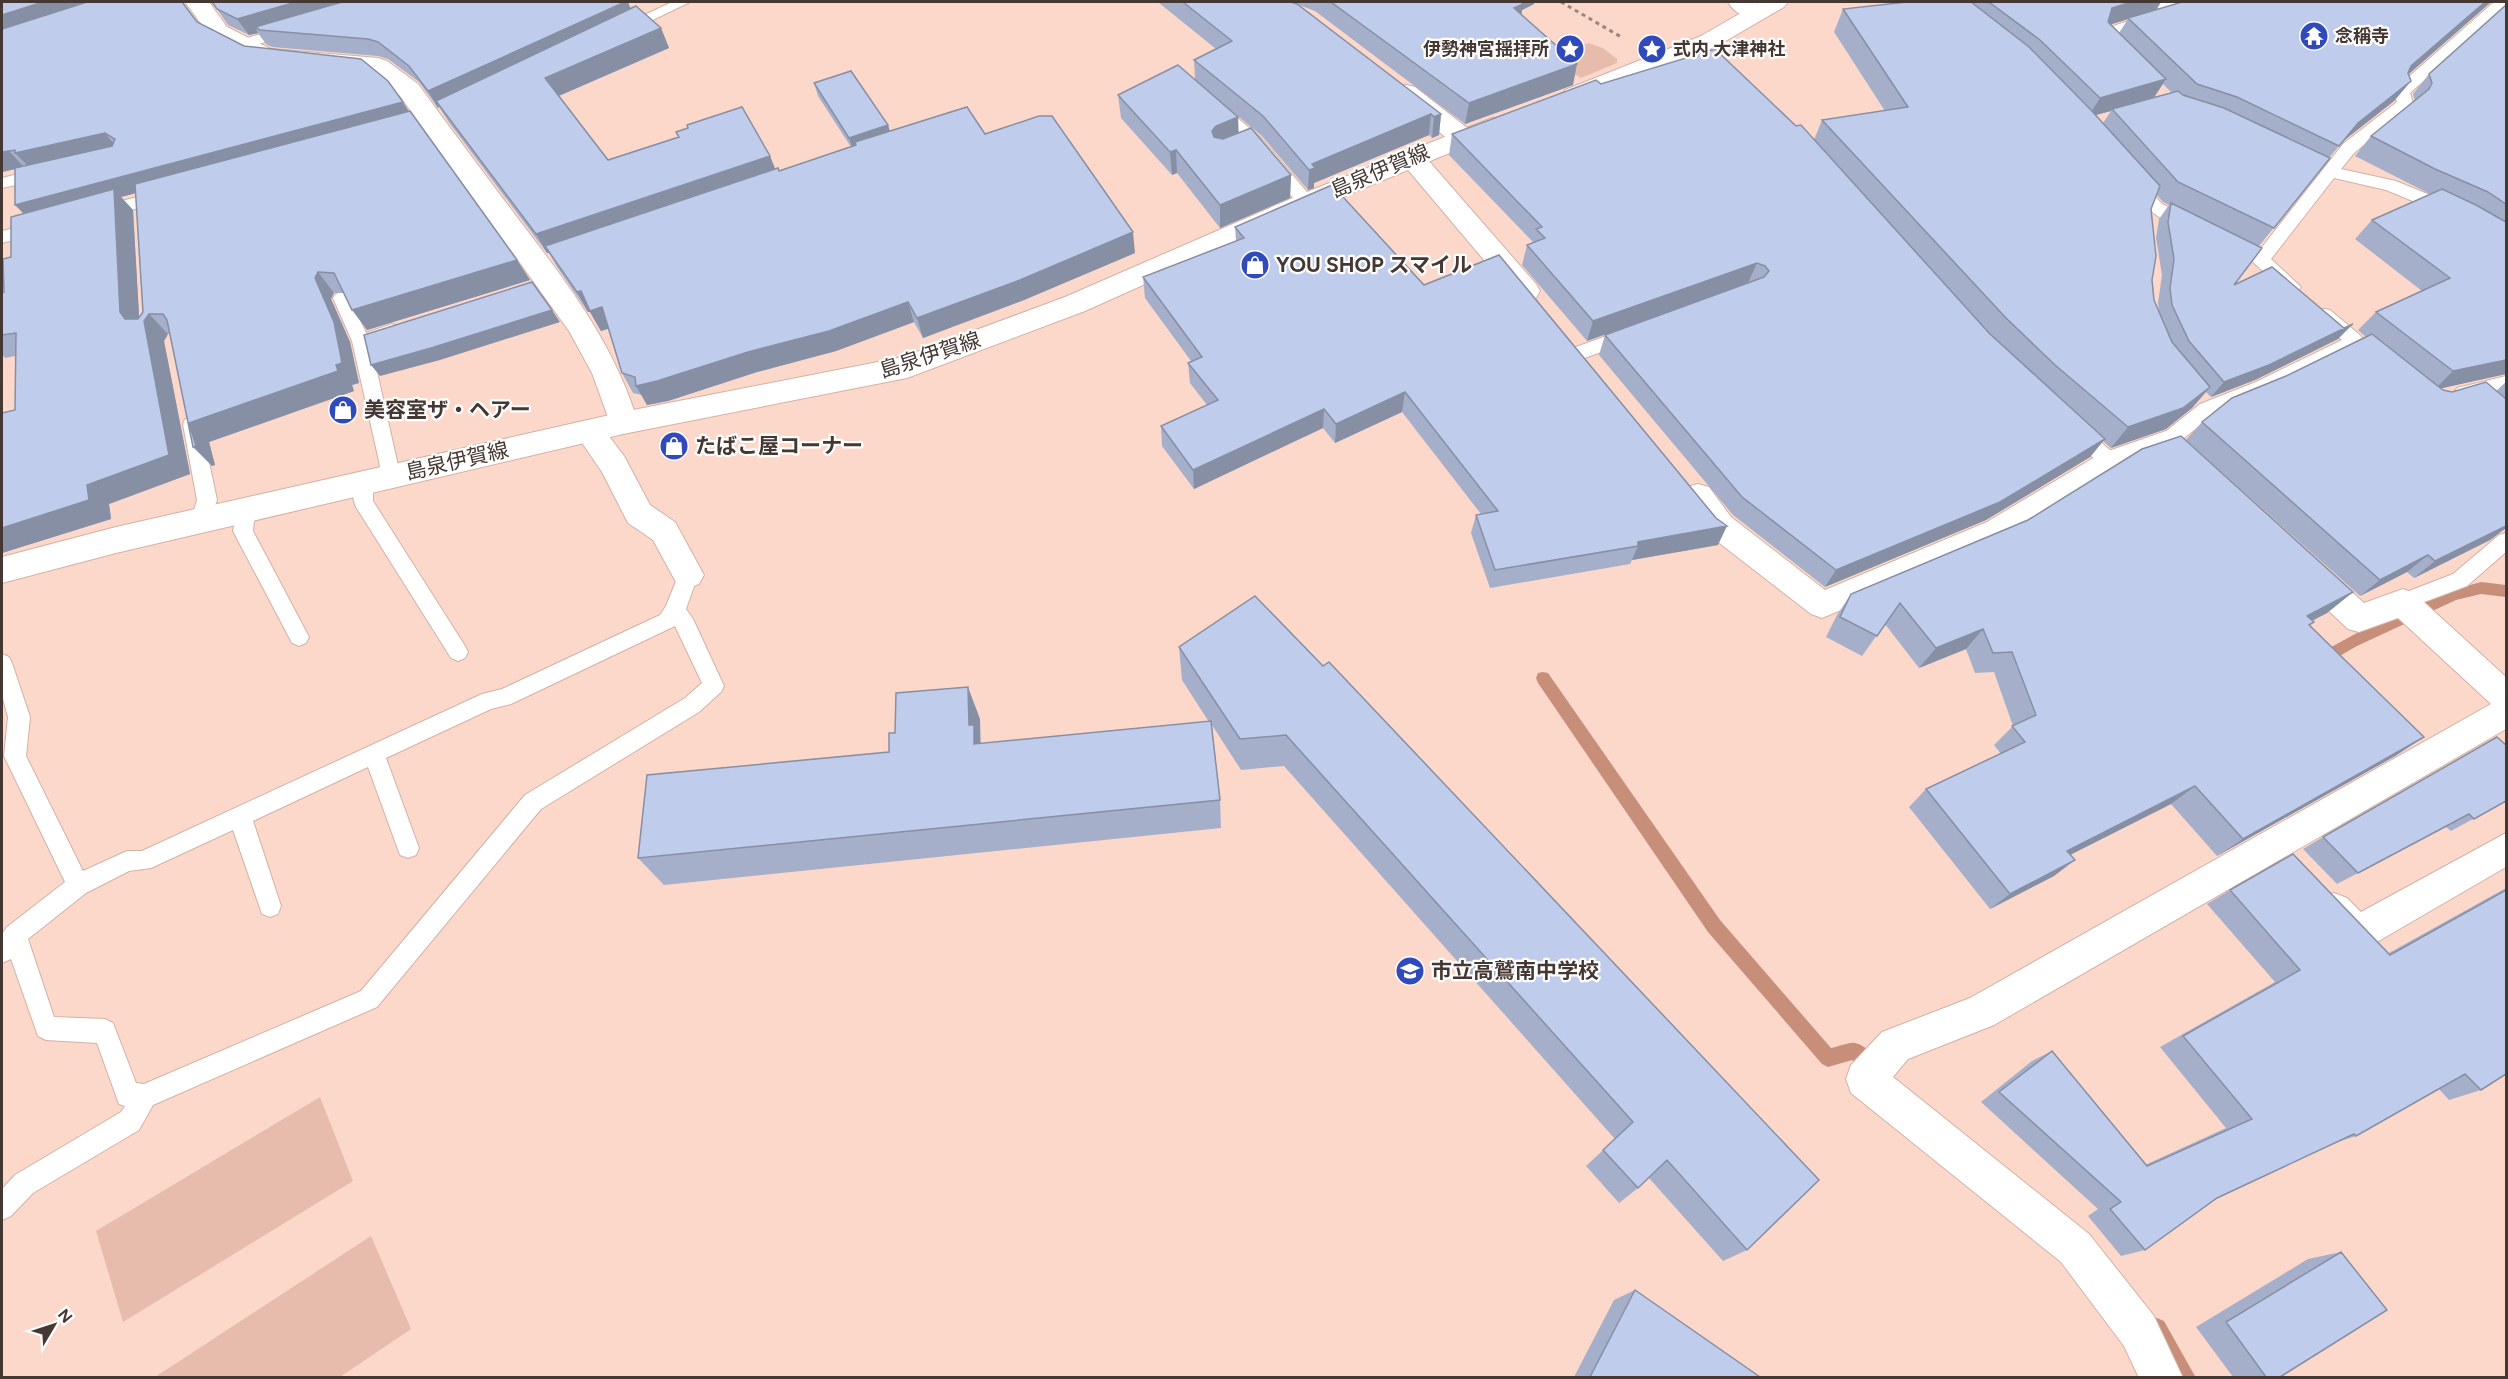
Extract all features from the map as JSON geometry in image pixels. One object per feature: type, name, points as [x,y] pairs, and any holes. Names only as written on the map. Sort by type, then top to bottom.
[{"type":"street","points":[[1548,106],[1662,61],[1715,48],[1757,5]]},
{"type":"street","points":[[206,6],[219,32],[266,56],[378,66],[409,90],[546,273],[599,360],[620,409],[623,423]]},
{"type":"street","points":[[1385,77],[1462,137]]},
{"type":"street","name":"島泉伊賀線","points":[[2,570],[201,520],[623,423],[907,367],[1075,304],[1306,202],[1515,117]]},
{"type":"street","points":[[1412,158],[1541,309]]},
{"type":"street","points":[[589,431],[613,464],[639,514],[664,531],[688,575]]},
{"type":"street","points":[[1678,472],[1720,526],[1822,605],[1998,531],[2111,462],[2166,442],[2201,474]]},
{"type":"street","points":[[2289,554],[2358,619],[2403,602],[2506,697]]},
{"type":"street","points":[[2162,1377],[2139,1331],[2075,1248],[1865,1079],[1895,1045],[1981,1012],[2293,867],[2506,712]]},
{"type":"street","points":[[2293,867],[2357,934],[2506,849]]},
{"type":"lane","points":[[607,36],[682,2]]},
{"type":"lane","points":[[2127,62],[2106,40],[2106,33],[2169,6],[2200,2]]},
{"type":"lane","points":[[2372,355],[2255,258],[2349,148],[2405,104],[2402,92],[2501,5]]},
{"type":"lane","points":[[243,45],[298,27]]},
{"type":"lane","points":[[1201,97],[1306,202]]},
{"type":"lane","points":[[2308,167],[2329,174],[2390,185],[2441,205],[2460,216]]},
{"type":"lane","points":[[2,183],[55,171]]},
{"type":"lane","points":[[2125,174],[2152,214],[2208,234]]},
{"type":"lane","points":[[89,215],[175,193]]},
{"type":"lane","points":[[143,201],[144,220]]},
{"type":"lane","points":[[2,237],[57,223]]},
{"type":"lane","points":[[342,298],[360,341],[388,461],[363,502],[458,652]]},
{"type":"lane","points":[[360,341],[405,327]]},
{"type":"lane","points":[[1579,353],[1642,330]]},
{"type":"lane","points":[[2166,442],[2207,409],[2262,387],[2355,341]]},
{"type":"lane","points":[[2444,395],[2471,392],[2506,382]]},
{"type":"lane","points":[[2471,392],[2489,406]]},
{"type":"lane","points":[[2194,394],[2207,409]]},
{"type":"lane","points":[[189,409],[207,500],[201,520]]},
{"type":"lane","points":[[2058,416],[2111,462]]},
{"type":"lane","points":[[244,510],[243,531],[299,636]]},
{"type":"lane","points":[[2403,602],[2460,580],[2506,541]]},
{"type":"lane","points":[[675,610],[686,625],[714,686],[692,705],[533,802],[369,999],[144,1096],[128,1095],[105,1031],[46,1028],[8,943],[78,885],[128,861],[143,861],[489,700],[504,698],[667,621],[675,610],[688,575]]},
{"type":"lane","points":[[2,663],[19,717],[9,739],[15,756],[78,885]]},
{"type":"lane","points":[[374,755],[408,848]]},
{"type":"lane","points":[[240,816],[270,906]]},
{"type":"lane","points":[[2,1207],[24,1184],[130,1121],[144,1096]]},
{"type":"path","points":[[1561,2],[1662,61]]},
{"type":"shaded area","points":[[1588,43],[1603,48],[1617,59],[1617,63],[1581,78],[1574,74],[1559,55]]},
{"type":"shaded area","points":[[320,1097],[353,1181],[123,1322],[96,1231]]},
{"type":"shaded area","points":[[371,1236],[411,1329],[340,1377],[155,1377]]},
{"type":"building","points":[[2,2],[43,2],[2,15]]},
{"type":"building","points":[[87,2],[182,2],[197,22],[244,46],[361,59],[388,81],[403,102],[15,205],[15,168],[112,146],[115,139],[105,133],[15,153],[15,150],[2,152],[2,29]]},
{"type":"building","points":[[212,2],[296,2],[237,19],[217,9]]},
{"type":"building","points":[[342,2],[625,2],[428,91],[409,66],[378,42],[368,39],[260,30],[255,27]]},
{"type":"building","points":[[1183,2],[1291,2],[1297,4],[1441,114],[1434,117],[1431,114],[1312,164],[1315,168],[1309,170],[1263,116],[1194,60],[1232,41]]},
{"type":"building","points":[[1331,2],[1521,2],[1523,4],[1514,8],[1577,64],[1469,103]]},
{"type":"building","points":[[1907,2],[1971,2],[2029,47],[2090,109],[2160,186],[2151,209],[2156,256],[2152,280],[2154,300],[2172,342],[2210,387],[2183,408],[2128,427],[2055,365],[2006,318],[1822,120],[1908,107],[1843,9]]},
{"type":"building","points":[[1989,2],[2131,2],[2112,8],[2108,22],[2166,79],[2100,98],[2040,40]]},
{"type":"building","points":[[2182,2],[2485,2],[2411,66],[2408,73],[2411,81],[2358,123],[2339,146],[2237,97],[2197,84],[2128,18]]},
{"type":"building","points":[[2506,5],[2506,204],[2488,192],[2435,169],[2371,136],[2429,89],[2432,83],[2429,74]]},
{"type":"building","points":[[636,6],[661,28],[545,78],[608,160],[679,137],[676,132],[688,128],[687,125],[742,107],[770,156],[536,234],[436,101]]},
{"type":"building","points":[[1715,49],[1796,126],[1801,125],[1989,333],[2105,439],[2000,502],[1836,570],[1742,497],[1605,335],[1764,277],[1769,271],[1765,266],[1757,263],[1593,321],[1527,245],[1545,238],[1536,229],[1542,227],[1452,134],[1596,80],[1601,84]]},
{"type":"building","points":[[1178,65],[1238,117],[1216,126],[1212,131],[1214,137],[1223,139],[1251,128],[1291,175],[1220,205],[1176,150],[1170,152],[1118,95]]},
{"type":"building","points":[[851,71],[888,125],[849,138],[814,83]]},
{"type":"building","points":[[2178,91],[2183,95],[2224,108],[2330,158],[2274,228],[2178,182],[2112,109]]},
{"type":"building","points":[[967,107],[985,134],[1039,116],[1052,116],[1133,232],[1020,280],[917,318],[908,302],[829,331],[748,352],[636,386],[635,377],[622,373],[602,307],[590,311],[581,291],[577,292],[545,246],[778,168],[779,171],[856,145],[855,142]]},
{"type":"building","points":[[410,111],[517,260],[352,310],[334,273],[318,272],[315,278],[334,322],[342,363],[336,365],[338,371],[189,423],[196,446],[193,447],[167,320],[163,314],[149,314],[144,321],[169,455],[87,485],[89,500],[2,528],[2,413],[15,410],[16,333],[2,335],[3,259],[11,257],[11,217],[114,189],[120,312],[125,319],[138,319],[143,312],[135,184]]},
{"type":"building","points":[[1332,185],[1424,285],[1499,255],[1716,518],[1727,526],[1638,542],[1638,546],[1495,570],[1476,515],[1498,511],[1405,392],[1336,424],[1324,409],[1193,470],[1161,426],[1218,400],[1188,363],[1202,357],[1143,277],[1244,238],[1235,227]]},
{"type":"building","points":[[2442,189],[2506,222],[2506,360],[2453,371],[2376,312],[2450,278],[2372,220]]},
{"type":"building","points":[[2171,203],[2262,248],[2234,285],[2272,267],[2344,328],[2353,324],[2269,365],[2224,382],[2189,341],[2172,305],[2170,288],[2174,259],[2168,222]]},
{"type":"building","points":[[532,282],[552,310],[371,365],[364,335]]},
{"type":"building","points":[[2372,334],[2443,390],[2452,392],[2486,382],[2506,399],[2506,526],[2435,561],[2428,555],[2380,580],[2202,422],[2232,398],[2286,376]]},
{"type":"building","points":[[2181,436],[2353,592],[2307,616],[2314,622],[2309,625],[2424,737],[2243,839],[2195,786],[2067,851],[2075,860],[2010,894],[1926,789],[2025,742],[2012,726],[2036,715],[2012,652],[1993,653],[1983,629],[1936,648],[1900,603],[1877,636],[1840,617],[1851,594],[2028,520],[2142,449]]},
{"type":"building","points":[[1255,596],[1323,666],[1329,662],[1819,1180],[1747,1250],[1667,1160],[1638,1188],[1603,1150],[1633,1122],[1286,735],[1240,739],[1179,647]]},
{"type":"building","points":[[968,687],[969,725],[974,725],[974,744],[1211,721],[1220,800],[638,858],[647,775],[889,752],[889,733],[895,733],[896,693]]},
{"type":"building","points":[[2497,737],[2506,745],[2506,801],[2474,819],[2469,814],[2358,873],[2323,837]]},
{"type":"building","points":[[2293,854],[2390,955],[2506,890],[2506,1074],[2481,1090],[2465,1074],[2356,1136],[2354,1134],[2217,1198],[2145,1250],[2110,1209],[2121,1202],[1999,1092],[2052,1051],[2147,1166],[2252,1119],[2183,1036],[2300,970],[2230,890]]},
{"type":"building","points":[[2341,1252],[2387,1310],[2280,1377],[2266,1377],[2226,1322]]},
{"type":"building","points":[[1635,1290],[1760,1377],[1590,1377]]},
{"type":"waterway","points":[[2319,661],[2352,642],[2453,595],[2481,588],[2506,591]]},
{"type":"waterway","points":[[1543,678],[1714,926],[1828,1058],[1854,1051],[1876,1069]]},
{"type":"waterway","points":[[2157,1328],[2187,1378]]},
{"type":"place","name":"念稱寺","points":[[2314,36]]},
{"type":"place","name":"伊勢神宮揺拝所","points":[[1570,49]]},
{"type":"place","name":"式内 大津神社","points":[[1652,49]]},
{"type":"place","name":"YOU SHOP スマイル","points":[[1255,265]]},
{"type":"place","name":"美容室ザ・ヘアー","points":[[343,410]]},
{"type":"place","name":"たばこ屋コーナー","points":[[674,446]]},
{"type":"place","name":"市立高鷲南中学校","points":[[1410,971]]}]
